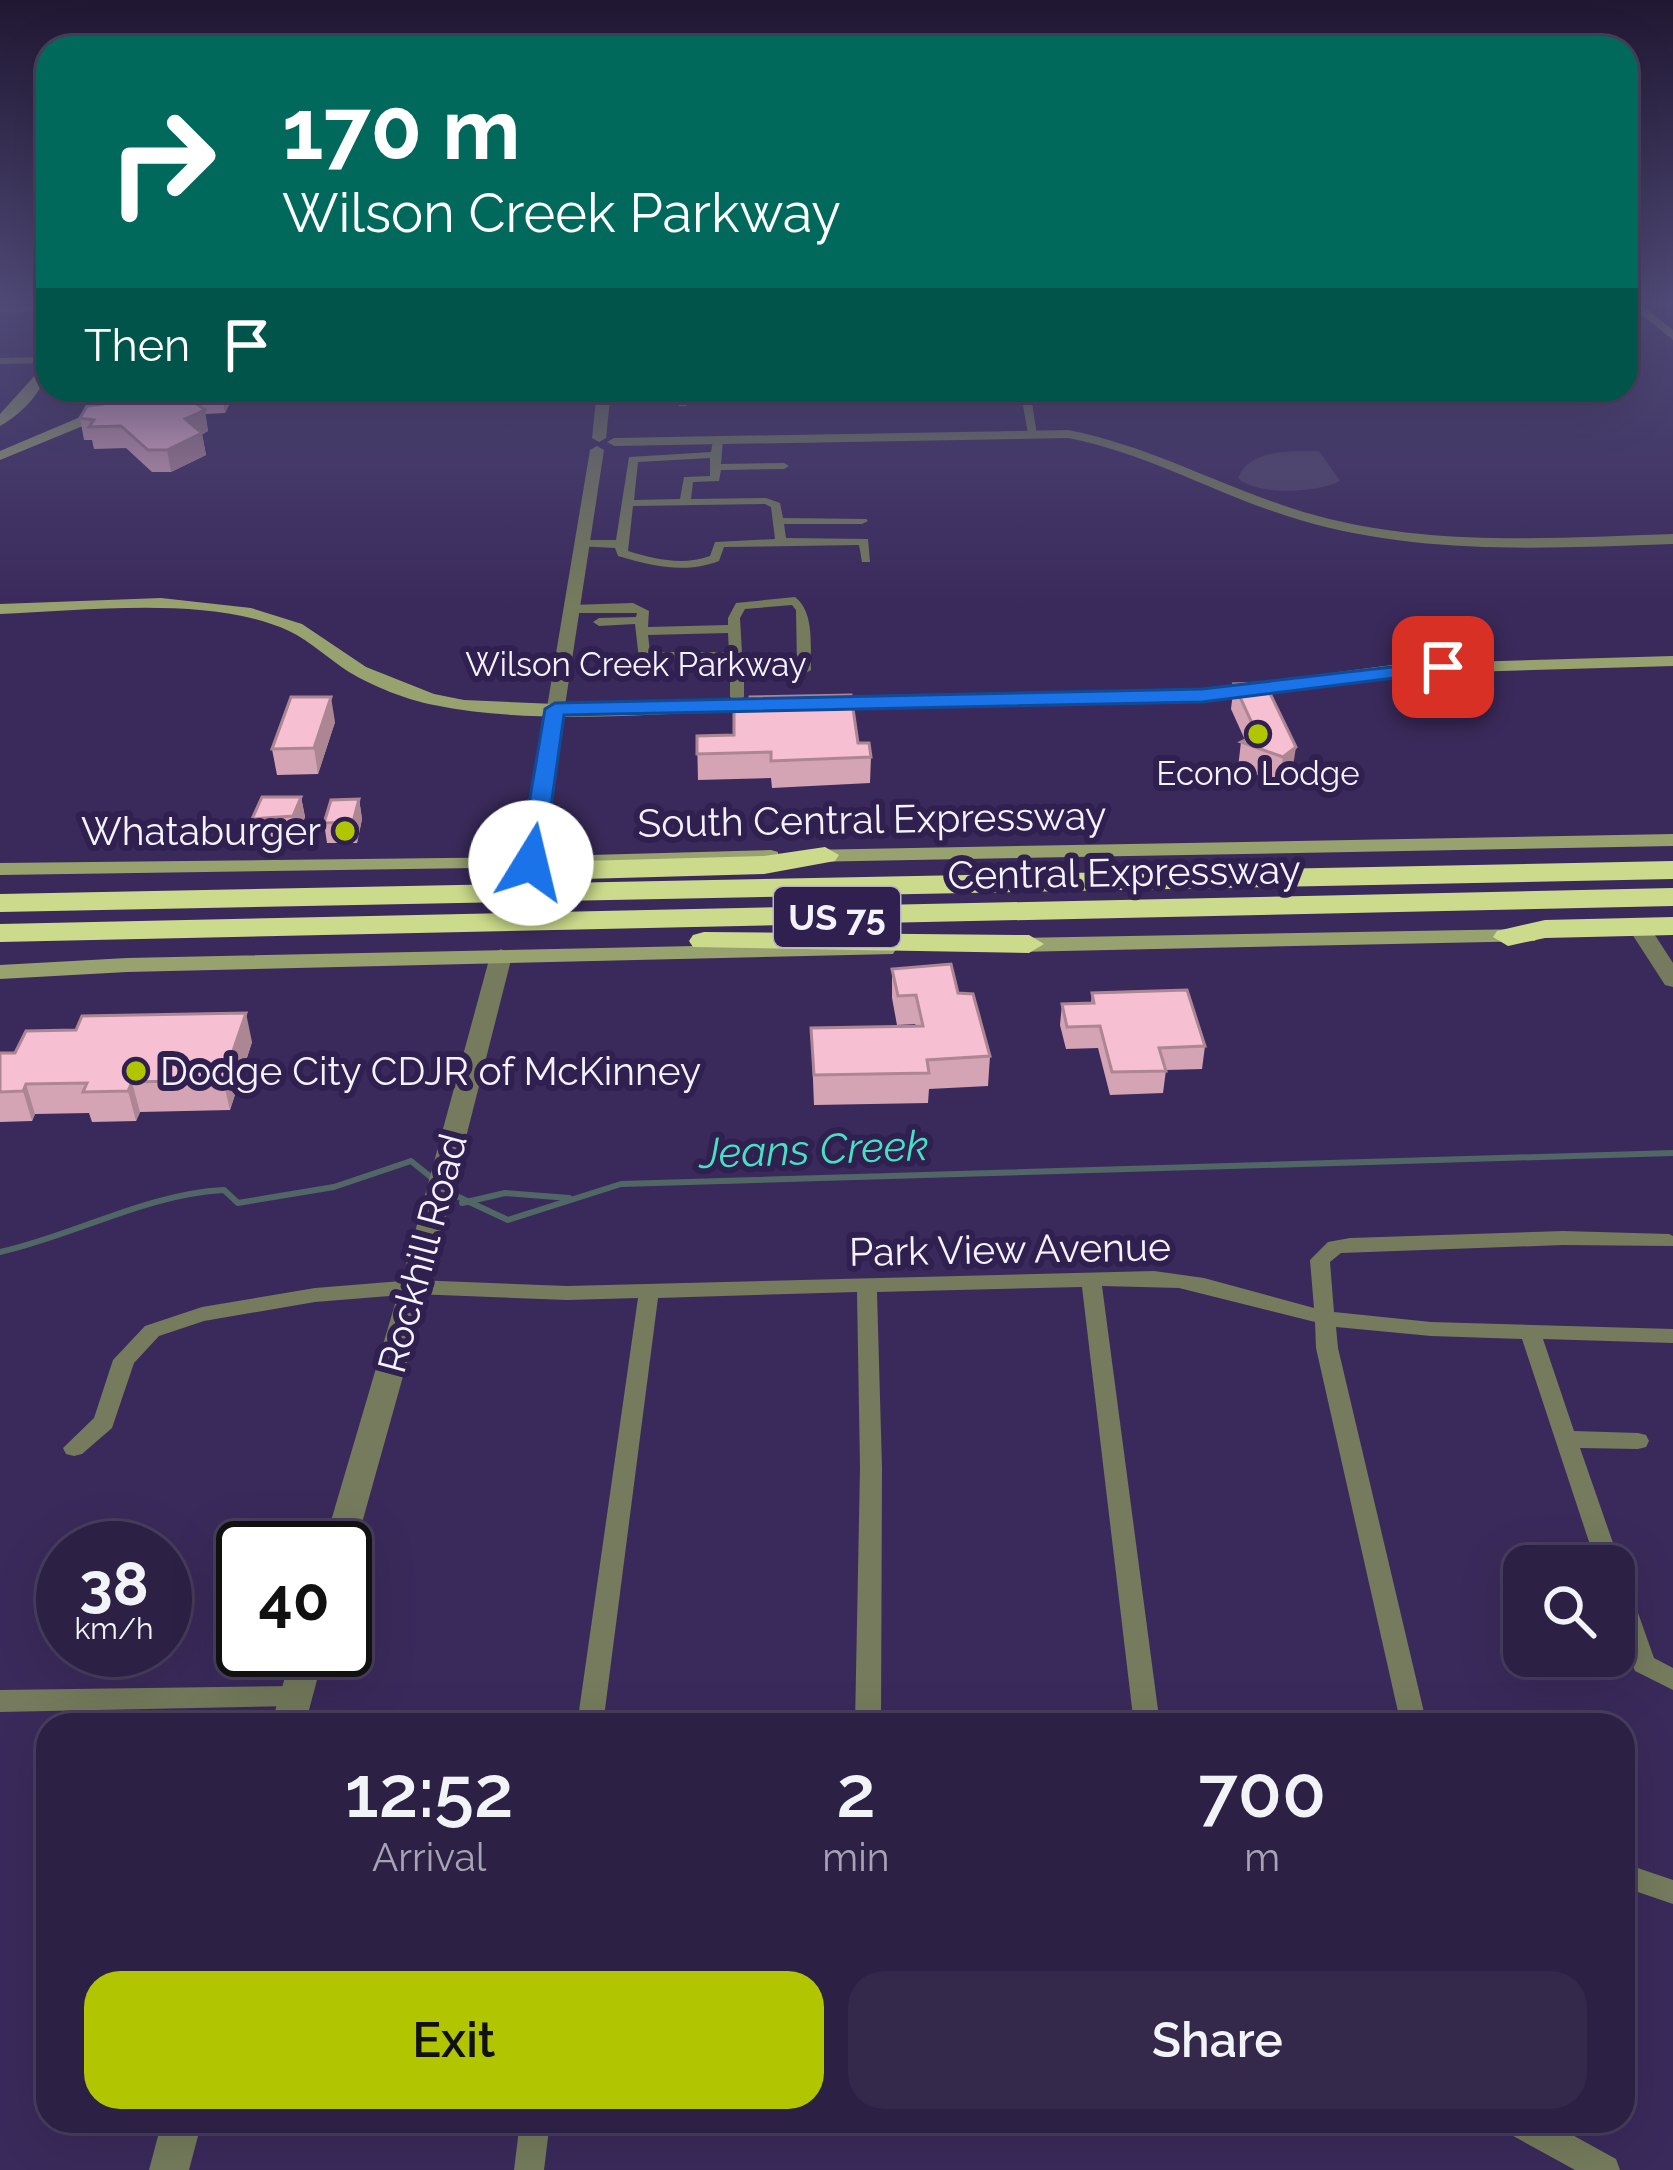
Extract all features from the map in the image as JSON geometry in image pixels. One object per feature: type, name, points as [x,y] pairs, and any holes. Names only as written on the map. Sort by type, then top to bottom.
[{"type":"highway","points":[[0,890],[213,878],[764,865],[825,855]]},
{"type":"highway","name":"Central Expressway","points":[[0,903],[1673,870]]},
{"type":"highway","name":"Central Expressway","points":[[0,936],[1673,898]]},
{"type":"highway","points":[[1508,937],[1545,929],[1663,931]]},
{"type":"highway","points":[[0,936],[1029,944]]},
{"type":"main road","points":[[0,456],[90,418],[110,403]]},
{"type":"main road","points":[[0,447],[26,446]]},
{"type":"main road","name":"Wilson Creek Parkway","points":[[0,609],[165,603],[251,613],[296,628],[360,671],[430,699],[464,705],[1202,695],[1417,668],[1673,660]]},
{"type":"main road","name":"Wilson Creek Parkway","points":[[556,705],[737,697],[1269,688]]},
{"type":"main road","name":"South Central Expressway","points":[[0,869],[1673,840]]},
{"type":"main road","points":[[0,973],[501,956],[1508,937]]},
{"type":"street","points":[[531,863],[581,544],[606,444],[604,403]]},
{"type":"street","points":[[1027,403],[1033,433]]},
{"type":"street","points":[[864,541],[719,544],[715,558],[685,565],[622,553],[633,459],[1068,434],[1118,445],[1295,514],[1381,534],[1495,543],[1673,538]]},
{"type":"street","points":[[606,444],[717,451],[746,472],[784,466]]},
{"type":"street","points":[[686,502],[688,479],[715,478],[717,451]]},
{"type":"street","points":[[628,503],[745,496],[776,505],[781,542]]},
{"type":"street","points":[[860,501],[866,559]]},
{"type":"street","points":[[781,521],[862,521]]},
{"type":"street","points":[[581,544],[621,544]]},
{"type":"street","points":[[737,674],[804,670],[802,610],[794,601],[740,605],[734,629],[737,697]]},
{"type":"street","points":[[571,609],[633,607],[643,611],[640,648],[644,656],[736,656]]},
{"type":"street","points":[[599,622],[734,629]]},
{"type":"street","points":[[1663,931],[1673,980]]},
{"type":"street","name":"Rockhill Road","points":[[347,1521],[501,956]]},
{"type":"street","points":[[1411,1713],[1323,1317],[1320,1261],[1335,1247],[1563,1238],[1669,1241]]},
{"type":"street","points":[[1091,1278],[1145,1713]]},
{"type":"street","name":"Park View Avenue","points":[[74,1448],[104,1422],[128,1354],[159,1327],[202,1314],[315,1295],[414,1287],[536,1294],[1091,1278],[1200,1283],[1323,1317],[1399,1328],[1673,1336]]},
{"type":"street","points":[[867,1286],[872,1468],[868,1713]]},
{"type":"street","points":[[592,1713],[649,1291]]},
{"type":"street","points":[[1530,1332],[1603,1545]]},
{"type":"street","points":[[1566,1439],[1638,1441]]},
{"type":"street","points":[[1635,1638],[1644,1664],[1673,1680]]},
{"type":"street","points":[[0,1701],[292,1710],[301,1677]]},
{"type":"street","points":[[1635,1879],[1673,1892]]},
{"type":"street","points":[[169,2170],[179,2133]]},
{"type":"street","points":[[529,2170],[534,2133]]},
{"type":"street","points":[[1539,2133],[1605,2170]]},
{"type":"shaded area","points":[[1319,451],[1340,481],[1287,491],[1258,488],[1238,478],[1261,457]]},
{"type":"building","points":[[196,403],[205,410],[185,419],[202,433],[167,450],[148,450],[121,426],[89,427],[94,420],[80,418],[87,406]]},
{"type":"building","points":[[1265,683],[1296,747],[1283,757],[1241,742],[1257,734],[1234,684]]},
{"type":"building","points":[[851,695],[858,743],[869,743],[871,757],[771,761],[771,752],[697,754],[697,736],[734,735],[734,709],[750,709],[750,697]]},
{"type":"building","points":[[291,697],[331,697],[314,748],[272,749]]},
{"type":"building","points":[[262,797],[301,797],[293,816],[252,819]]},
{"type":"building","points":[[359,799],[353,822],[324,823],[331,800]]},
{"type":"building","points":[[951,964],[958,993],[973,994],[990,1056],[927,1060],[929,1073],[814,1075],[811,1028],[923,1026],[916,995],[898,996],[892,969]]},
{"type":"building","points":[[1187,990],[1205,1046],[1159,1048],[1166,1071],[1112,1072],[1100,1026],[1067,1027],[1062,1004],[1094,1003],[1092,993]]},
{"type":"building","points":[[246,1013],[223,1080],[132,1082],[128,1091],[83,1092],[87,1083],[26,1084],[23,1091],[0,1092],[0,1053],[15,1053],[26,1031],[76,1030],[82,1016]]},
{"type":"waterway","name":"Jeans Creek","points":[[468,1202],[508,1220],[621,1184],[1673,1153]]},
{"type":"waterway","name":"Jeans Creek","points":[[0,1252],[195,1193],[224,1190],[238,1203],[334,1187],[411,1161],[432,1178]]},
{"type":"waterway","name":"Jeans Creek","points":[[450,1193],[468,1202]]},
{"type":"waterway","points":[[468,1202],[505,1193],[569,1198]]},
{"type":"waterway","name":"Jeans Creek","points":[[462,1203],[468,1202]]},
{"type":"place","name":"Econo Lodge","points":[[1258,734]]},
{"type":"place","name":"Whataburger","points":[[345,831]]},
{"type":"place","name":"Dodge City CDJR of McKinney","points":[[136,1071]]},
{"type":"route","points":[[531,863],[555,709],[1202,695],[1384,670],[1443,667]]}]
